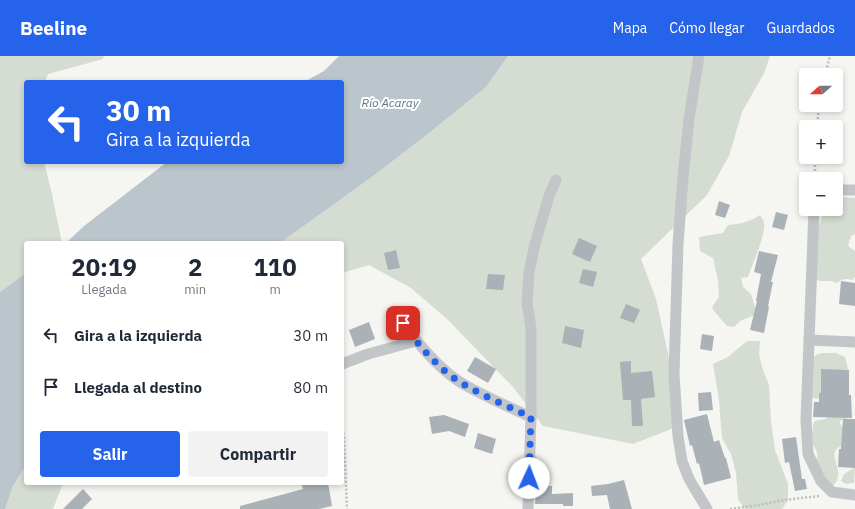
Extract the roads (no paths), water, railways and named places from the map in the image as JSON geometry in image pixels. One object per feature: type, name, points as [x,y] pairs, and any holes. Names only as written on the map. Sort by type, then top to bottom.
[{"type":"street","points":[[699,56],[682,177],[678,244],[674,374],[678,436],[682,461],[706,509]]},
{"type":"street","points":[[528,509],[531,417],[531,328],[527,303],[529,272],[534,244],[549,196],[556,180]]},
{"type":"street","points":[[843,190],[855,190]]},
{"type":"street","points":[[814,216],[806,420],[808,454],[821,481],[832,492],[855,495]]},
{"type":"street","points":[[403,323],[416,341],[439,364],[464,385],[531,417]]},
{"type":"street","points":[[809,340],[855,342]]},
{"type":"street","points":[[344,363],[368,354],[416,341]]},
{"type":"water","name":"Río Acaray","points":[[339,56],[508,56],[486,87],[376,174],[283,241],[68,241],[84,226],[164,164],[344,164],[344,80],[308,80],[324,71]]},
{"type":"water","points":[[24,274],[24,468],[13,486],[5,509],[0,509],[0,292]]}]
